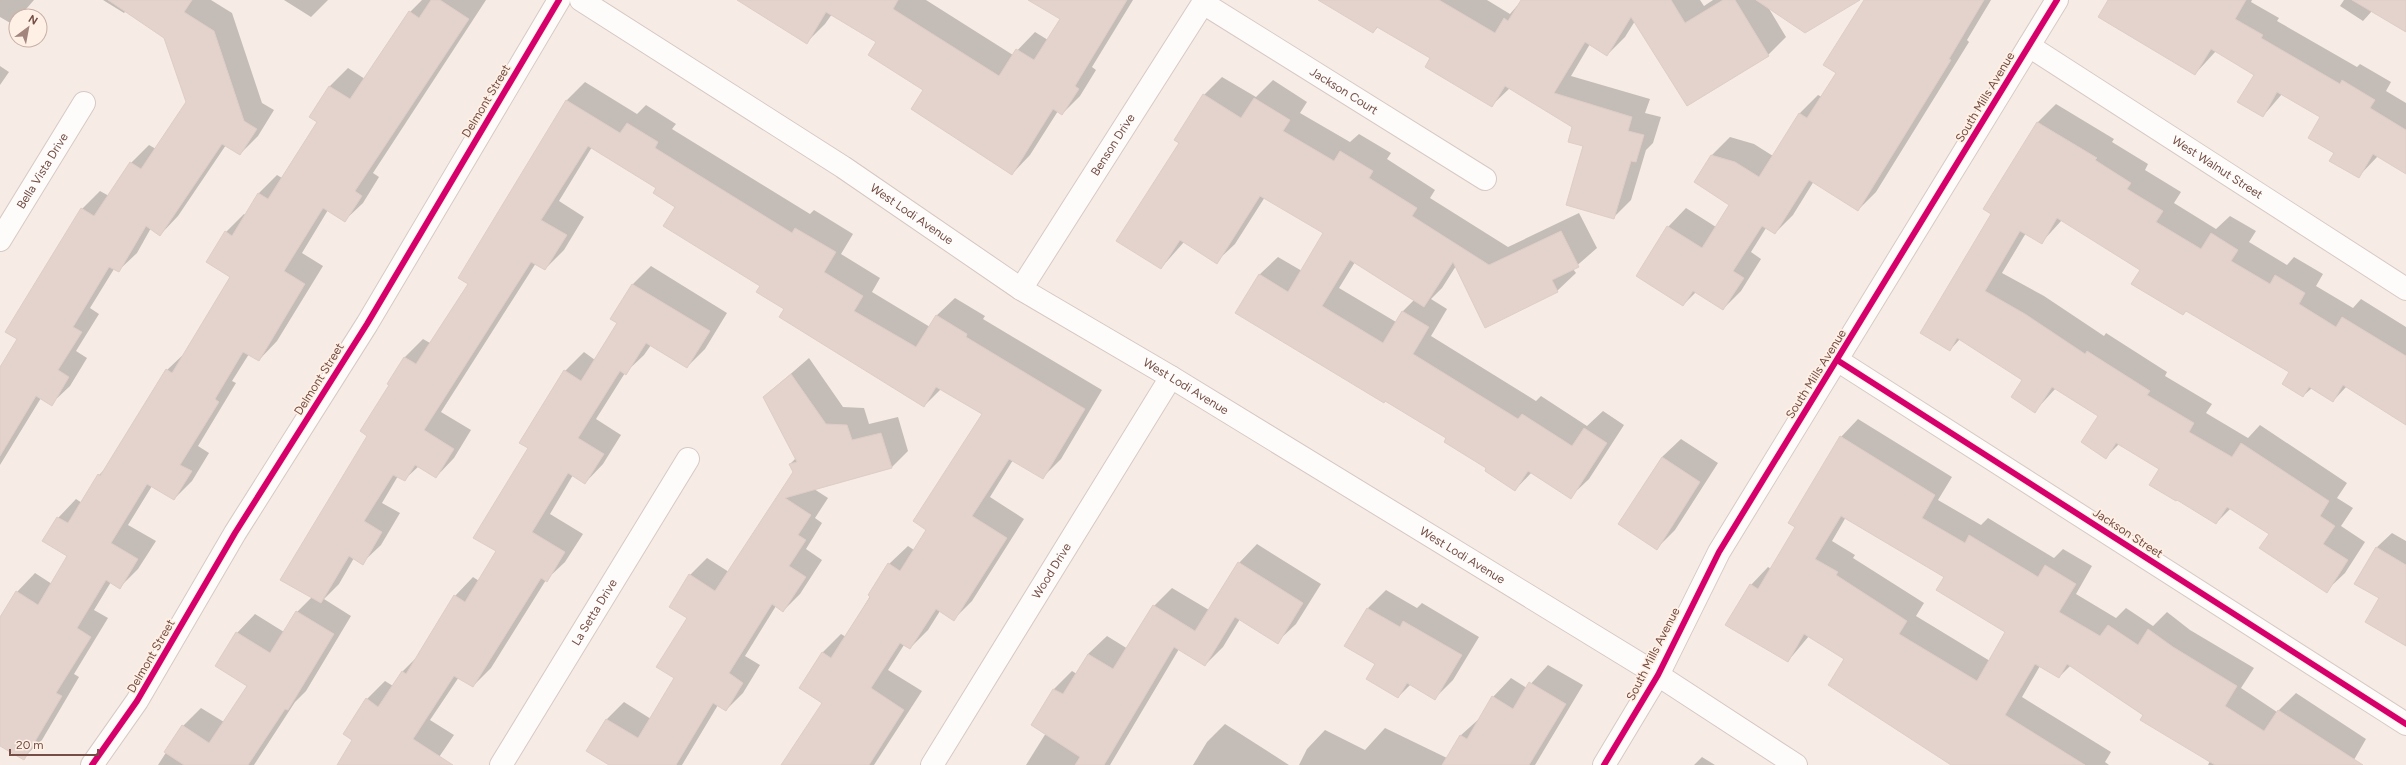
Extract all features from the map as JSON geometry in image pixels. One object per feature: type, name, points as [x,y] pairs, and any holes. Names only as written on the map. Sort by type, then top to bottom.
[{"type":"street","name":"Delmont Street","points":[[92,765],[137,701],[235,533],[367,324],[559,0]]},
{"type":"street","name":"West Lodi Avenue","points":[[581,0],[843,167],[1021,289],[1171,377],[1658,675],[1796,765]]},
{"type":"street","name":"South Mills Avenue","points":[[1604,765],[1658,675],[1719,552],[2058,0]]},
{"type":"street","name":"Benson Drive","points":[[1021,289],[1204,1]]},
{"type":"street","name":"Jackson Court","points":[[1204,1],[1485,179]]},
{"type":"street","name":"West Walnut Street","points":[[2029,46],[2406,289]]},
{"type":"street","name":"Bella Vista Drive","points":[[0,240],[84,103]]},
{"type":"street","name":"Jackson Street","points":[[1837,360],[2406,724]]},
{"type":"street","name":"Wood Drive","points":[[932,765],[1171,377]]},
{"type":"street","name":"La Setta Drive","points":[[501,765],[688,459]]},
{"type":"building","points":[[108,0],[192,0],[184,12],[214,31],[244,121],[257,129],[240,155],[222,144],[160,236],[146,226],[119,272],[109,267],[73,327],[82,332],[58,370],[69,377],[52,406],[36,396],[0,456],[0,367],[17,339],[5,332],[81,208],[94,216],[130,162],[141,169],[186,102],[164,38]]},
{"type":"building","points":[[431,0],[440,0],[469,19],[355,191],[362,196],[345,222],[323,208],[284,271],[305,284],[259,361],[243,352],[215,399],[219,402],[180,465],[192,471],[174,500],[147,484],[111,543],[138,559],[120,589],[106,580],[77,628],[91,637],[56,693],[62,696],[24,760],[0,746],[0,617],[16,591],[38,605],[67,556],[42,541],[57,517],[68,523],[98,474],[100,476],[166,369],[172,373],[230,277],[206,262],[225,231],[232,236],[258,193],[268,199],[317,122],[309,117],[329,86],[350,99],[409,11],[419,18]]},
{"type":"building","points":[[737,0],[898,0],[893,9],[999,76],[1016,49],[1034,60],[1060,19],[1028,0],[1127,0],[1075,86],[1079,89],[1062,115],[1053,109],[1012,175],[911,109],[923,90],[868,55],[876,42],[826,12],[807,44]]},
{"type":"building","points":[[1318,0],[1439,0],[1495,33],[1504,18],[1508,21],[1521,0],[1671,0],[1685,23],[1723,0],[1735,0],[1769,56],[1687,106],[1631,17],[1607,56],[1585,42],[1554,93],[1632,117],[1628,131],[1644,135],[1636,162],[1631,161],[1614,219],[1566,205],[1583,146],[1568,142],[1572,127],[1505,86],[1492,107],[1425,67],[1430,58],[1377,27],[1373,33]]},
{"type":"building","points":[[1756,0],[1860,0],[1805,33]]},
{"type":"building","points":[[1864,0],[1984,0],[1949,59],[1951,60],[1858,211],[1809,180],[1775,234],[1762,226],[1733,271],[1744,278],[1723,310],[1693,291],[1683,306],[1636,276],[1667,226],[1702,248],[1729,205],[1694,182],[1711,155],[1735,162],[1759,177],[1799,113],[1807,118],[1836,73],[1823,65]]},
{"type":"building","points":[[2108,0],[2246,0],[2235,19],[2263,35],[2261,38],[2340,84],[2342,80],[2375,100],[2370,108],[2406,130],[2406,174],[2373,154],[2359,178],[2329,161],[2334,153],[2308,138],[2320,117],[2277,92],[2263,117],[2237,102],[2254,75],[2211,49],[2195,75],[2098,17]]},
{"type":"building","points":[[2352,0],[2406,0],[2406,32]]},
{"type":"building","points":[[1203,94],[1241,118],[1254,98],[1290,120],[1283,131],[1334,161],[1340,151],[1373,171],[1369,178],[1417,208],[1412,216],[1489,265],[1561,231],[1579,267],[1552,280],[1558,292],[1485,328],[1453,262],[1424,307],[1350,260],[1322,306],[1383,343],[1402,311],[1429,327],[1413,354],[1518,419],[1522,414],[1572,446],[1584,428],[1607,443],[1571,499],[1528,471],[1515,491],[1485,471],[1486,468],[1444,442],[1446,438],[1385,401],[1384,403],[1235,313],[1259,274],[1288,292],[1323,233],[1260,196],[1217,264],[1180,240],[1161,269],[1116,241],[1179,143],[1174,140]]},
{"type":"building","points":[[566,100],[620,133],[627,123],[658,142],[655,148],[792,233],[795,228],[836,252],[824,272],[863,296],[854,311],[916,347],[936,315],[967,334],[966,337],[1085,409],[1043,479],[1009,459],[972,516],[1007,538],[954,621],[936,609],[910,649],[900,643],[871,688],[904,710],[869,765],[781,765],[822,703],[799,688],[822,652],[831,658],[870,597],[868,595],[888,563],[900,571],[926,530],[913,521],[982,414],[936,387],[924,407],[779,317],[784,309],[756,292],[760,286],[663,226],[675,207],[653,193],[656,188],[588,146],[541,220],[567,235],[545,270],[531,262],[424,430],[454,449],[436,478],[415,465],[405,481],[393,475],[364,521],[382,532],[363,565],[349,556],[321,603],[280,580],[367,436],[360,431],[389,385],[387,384],[404,357],[416,364],[468,284],[458,278]]},
{"type":"building","points":[[2037,122],[2097,158],[2095,160],[2131,183],[2127,189],[2163,211],[2156,222],[2201,249],[2211,233],[2238,250],[2231,261],[2270,284],[2275,275],[2305,293],[2299,304],[2336,327],[2342,317],[2406,356],[2406,425],[2343,385],[2333,402],[2309,387],[2303,397],[2282,384],[2289,372],[2186,311],[2183,315],[2131,284],[2140,270],[2057,218],[2042,244],[2020,231],[1985,291],[2025,314],[2085,354],[2087,351],[2150,391],[2147,395],[2194,423],[2189,432],[2232,457],[2241,443],[2329,501],[2320,516],[2335,526],[2323,544],[2348,560],[2327,593],[2259,548],[2269,534],[2227,507],[2216,524],[2149,485],[2159,469],[2116,443],[2106,459],[2081,442],[2098,416],[2052,387],[2035,413],[2011,397],[2022,380],[1957,338],[1950,351],[1920,333],[1991,214],[1983,209]]},
{"type":"building","points":[[632,284],[710,331],[687,368],[646,343],[626,375],[620,371],[578,438],[604,454],[585,484],[568,473],[532,532],[565,552],[547,582],[541,578],[473,687],[454,676],[413,739],[453,765],[337,765],[352,740],[343,734],[366,698],[378,707],[402,671],[406,674],[454,595],[465,602],[496,551],[473,538],[528,448],[519,443],[564,370],[581,381],[617,323],[610,319]]},
{"type":"building","points":[[791,374],[826,424],[847,425],[852,440],[881,433],[892,468],[785,498],[811,515],[798,535],[806,540],[789,566],[806,577],[783,612],[772,604],[729,673],[743,683],[726,711],[713,703],[676,765],[609,765],[586,751],[606,719],[638,738],[674,678],[656,667],[687,618],[669,607],[689,574],[715,591],[793,472],[789,464],[797,462],[763,397]]},
{"type":"building","points":[[1840,436],[1935,495],[1922,518],[1965,543],[1969,535],[2038,577],[2045,565],[2076,584],[2059,612],[2100,636],[2108,625],[2138,645],[2148,629],[2173,647],[2237,686],[2225,706],[2264,731],[2278,710],[2363,765],[2215,765],[2140,720],[2143,715],[2067,664],[2059,678],[2035,664],[2005,715],[2085,765],[1951,765],[1828,685],[1844,659],[1804,634],[1788,662],[1725,625],[1750,584],[1758,589],[1795,527],[1788,523]],"holes":[[[1841,516],[1944,577],[1936,590],[2005,632],[1977,681],[1899,634],[1907,621],[1836,575],[1838,572],[1815,559]]]},
{"type":"building","points":[[1662,457],[1700,482],[1657,550],[1618,524]]},
{"type":"building","points":[[2376,547],[2406,565],[2406,646],[2365,622],[2379,598],[2354,584]]},
{"type":"building","points":[[1238,562],[1303,603],[1278,644],[1235,617],[1205,666],[1174,647],[1104,765],[1075,765],[1080,757],[1031,725],[1053,689],[1063,694],[1088,654],[1113,669],[1153,605],[1195,631]]},
{"type":"building","points":[[1367,608],[1400,627],[1403,621],[1462,655],[1435,700],[1407,683],[1398,698],[1366,679],[1375,664],[1344,646]]},
{"type":"building","points":[[296,611],[334,634],[288,710],[285,709],[248,765],[184,765],[164,752],[182,725],[209,743],[247,686],[215,666],[236,632],[270,653]]},
{"type":"building","points":[[1529,682],[1566,704],[1529,765],[1442,765],[1460,735],[1467,739],[1492,696],[1513,709]]},
{"type":"cycle path","points":[[92,765],[137,701],[235,533],[367,324],[559,0]]},
{"type":"cycle path","points":[[1604,765],[1658,675],[1719,552],[2057,0]]},
{"type":"cycle path","points":[[1837,360],[2406,724]]}]
